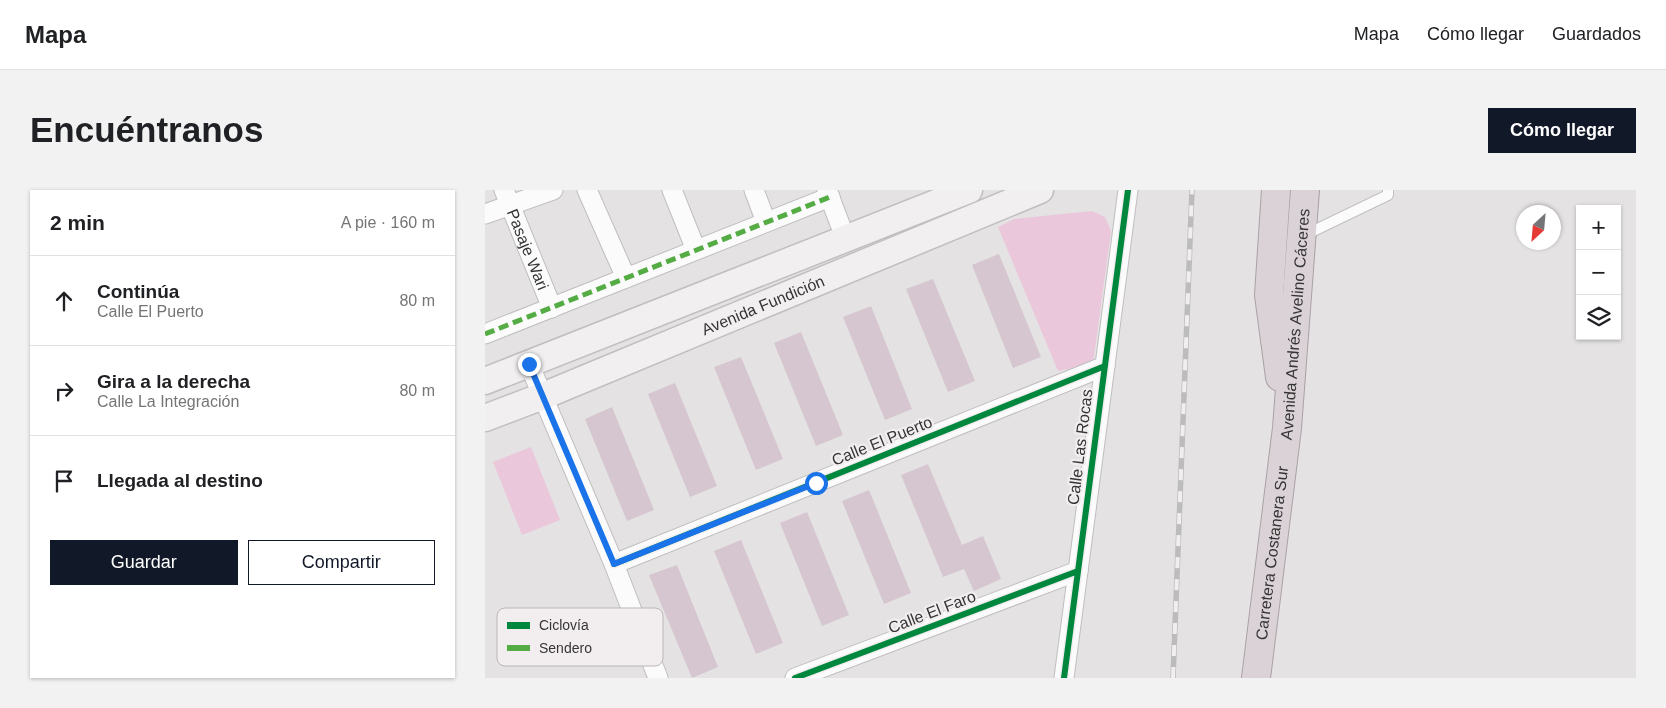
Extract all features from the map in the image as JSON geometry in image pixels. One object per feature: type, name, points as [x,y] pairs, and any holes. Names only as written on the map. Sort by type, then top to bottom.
[{"type":"highway","name":"Avenida Andrés Avelino Cáceres","points":[[1287,428],[1305,190]]},
{"type":"highway","name":"Avenida Andrés Avelino Cáceres","points":[[1276,191],[1269,295],[1287,428]]},
{"type":"highway","name":"Carretera Costanera Sur","points":[[1256,678],[1287,428]]},
{"type":"main road","name":"Avenida Fundición","points":[[485,381],[969,190]]},
{"type":"main road","name":"Avenida Fundición","points":[[485,418],[543,396],[1040,190]]},
{"type":"street","points":[[485,214],[506,197],[553,190]]},
{"type":"street","points":[[587,190],[626,278]]},
{"type":"street","points":[[672,190],[696,250]]},
{"type":"street","points":[[754,190],[767,222]]},
{"type":"street","name":"Calle Las Rocas","points":[[1064,678],[1128,190]]},
{"type":"street","points":[[485,334],[767,222],[828,193],[846,240]]},
{"type":"street","name":"Pasaje Wari","points":[[506,197],[552,308]]},
{"type":"street","points":[[529,364],[631,608]]},
{"type":"street","name":"Calle El Puerto","points":[[614,564],[1105,366]]},
{"type":"street","name":"Calle El Faro","points":[[795,678],[1078,571]]},
{"type":"street","points":[[654,666],[659,678]]},
{"type":"lane","points":[[1302,237],[1388,195],[1388,190]]},
{"type":"shaded area","points":[[1092,211],[1105,217],[1111,231],[1093,364],[1058,371],[998,227],[1014,219]]},
{"type":"shaded area","points":[[531,447],[560,520],[522,535],[493,462]]},
{"type":"building","points":[[999,254],[1041,357],[1013,368],[972,265]]},
{"type":"building","points":[[933,279],[975,381],[948,392],[906,289]]},
{"type":"building","points":[[871,306],[912,409],[885,420],[843,317]]},
{"type":"building","points":[[801,332],[843,435],[816,446],[774,343]]},
{"type":"building","points":[[741,357],[783,459],[756,470],[714,367]]},
{"type":"building","points":[[675,383],[717,486],[690,497],[648,394]]},
{"type":"building","points":[[612,407],[654,510],[627,521],[585,419]]},
{"type":"building","points":[[928,464],[962,545],[983,536],[1001,579],[974,591],[964,569],[943,577],[901,475]]},
{"type":"building","points":[[869,490],[911,593],[884,604],[842,501]]},
{"type":"building","points":[[807,512],[849,615],[822,626],[780,523]]},
{"type":"building","points":[[741,540],[783,643],[756,654],[714,551]]},
{"type":"building","points":[[677,565],[718,667],[692,678],[649,575]]},
{"type":"railway","points":[[1173,678],[1192,190]]},
{"type":"marked path","points":[[485,334],[830,197]]},
{"type":"cycle path","points":[[1064,678],[1128,190]]},
{"type":"cycle path","points":[[614,564],[1105,366]]},
{"type":"cycle path","points":[[795,678],[1078,571]]},
{"type":"route","points":[[529,364],[614,564],[816,483]]}]
